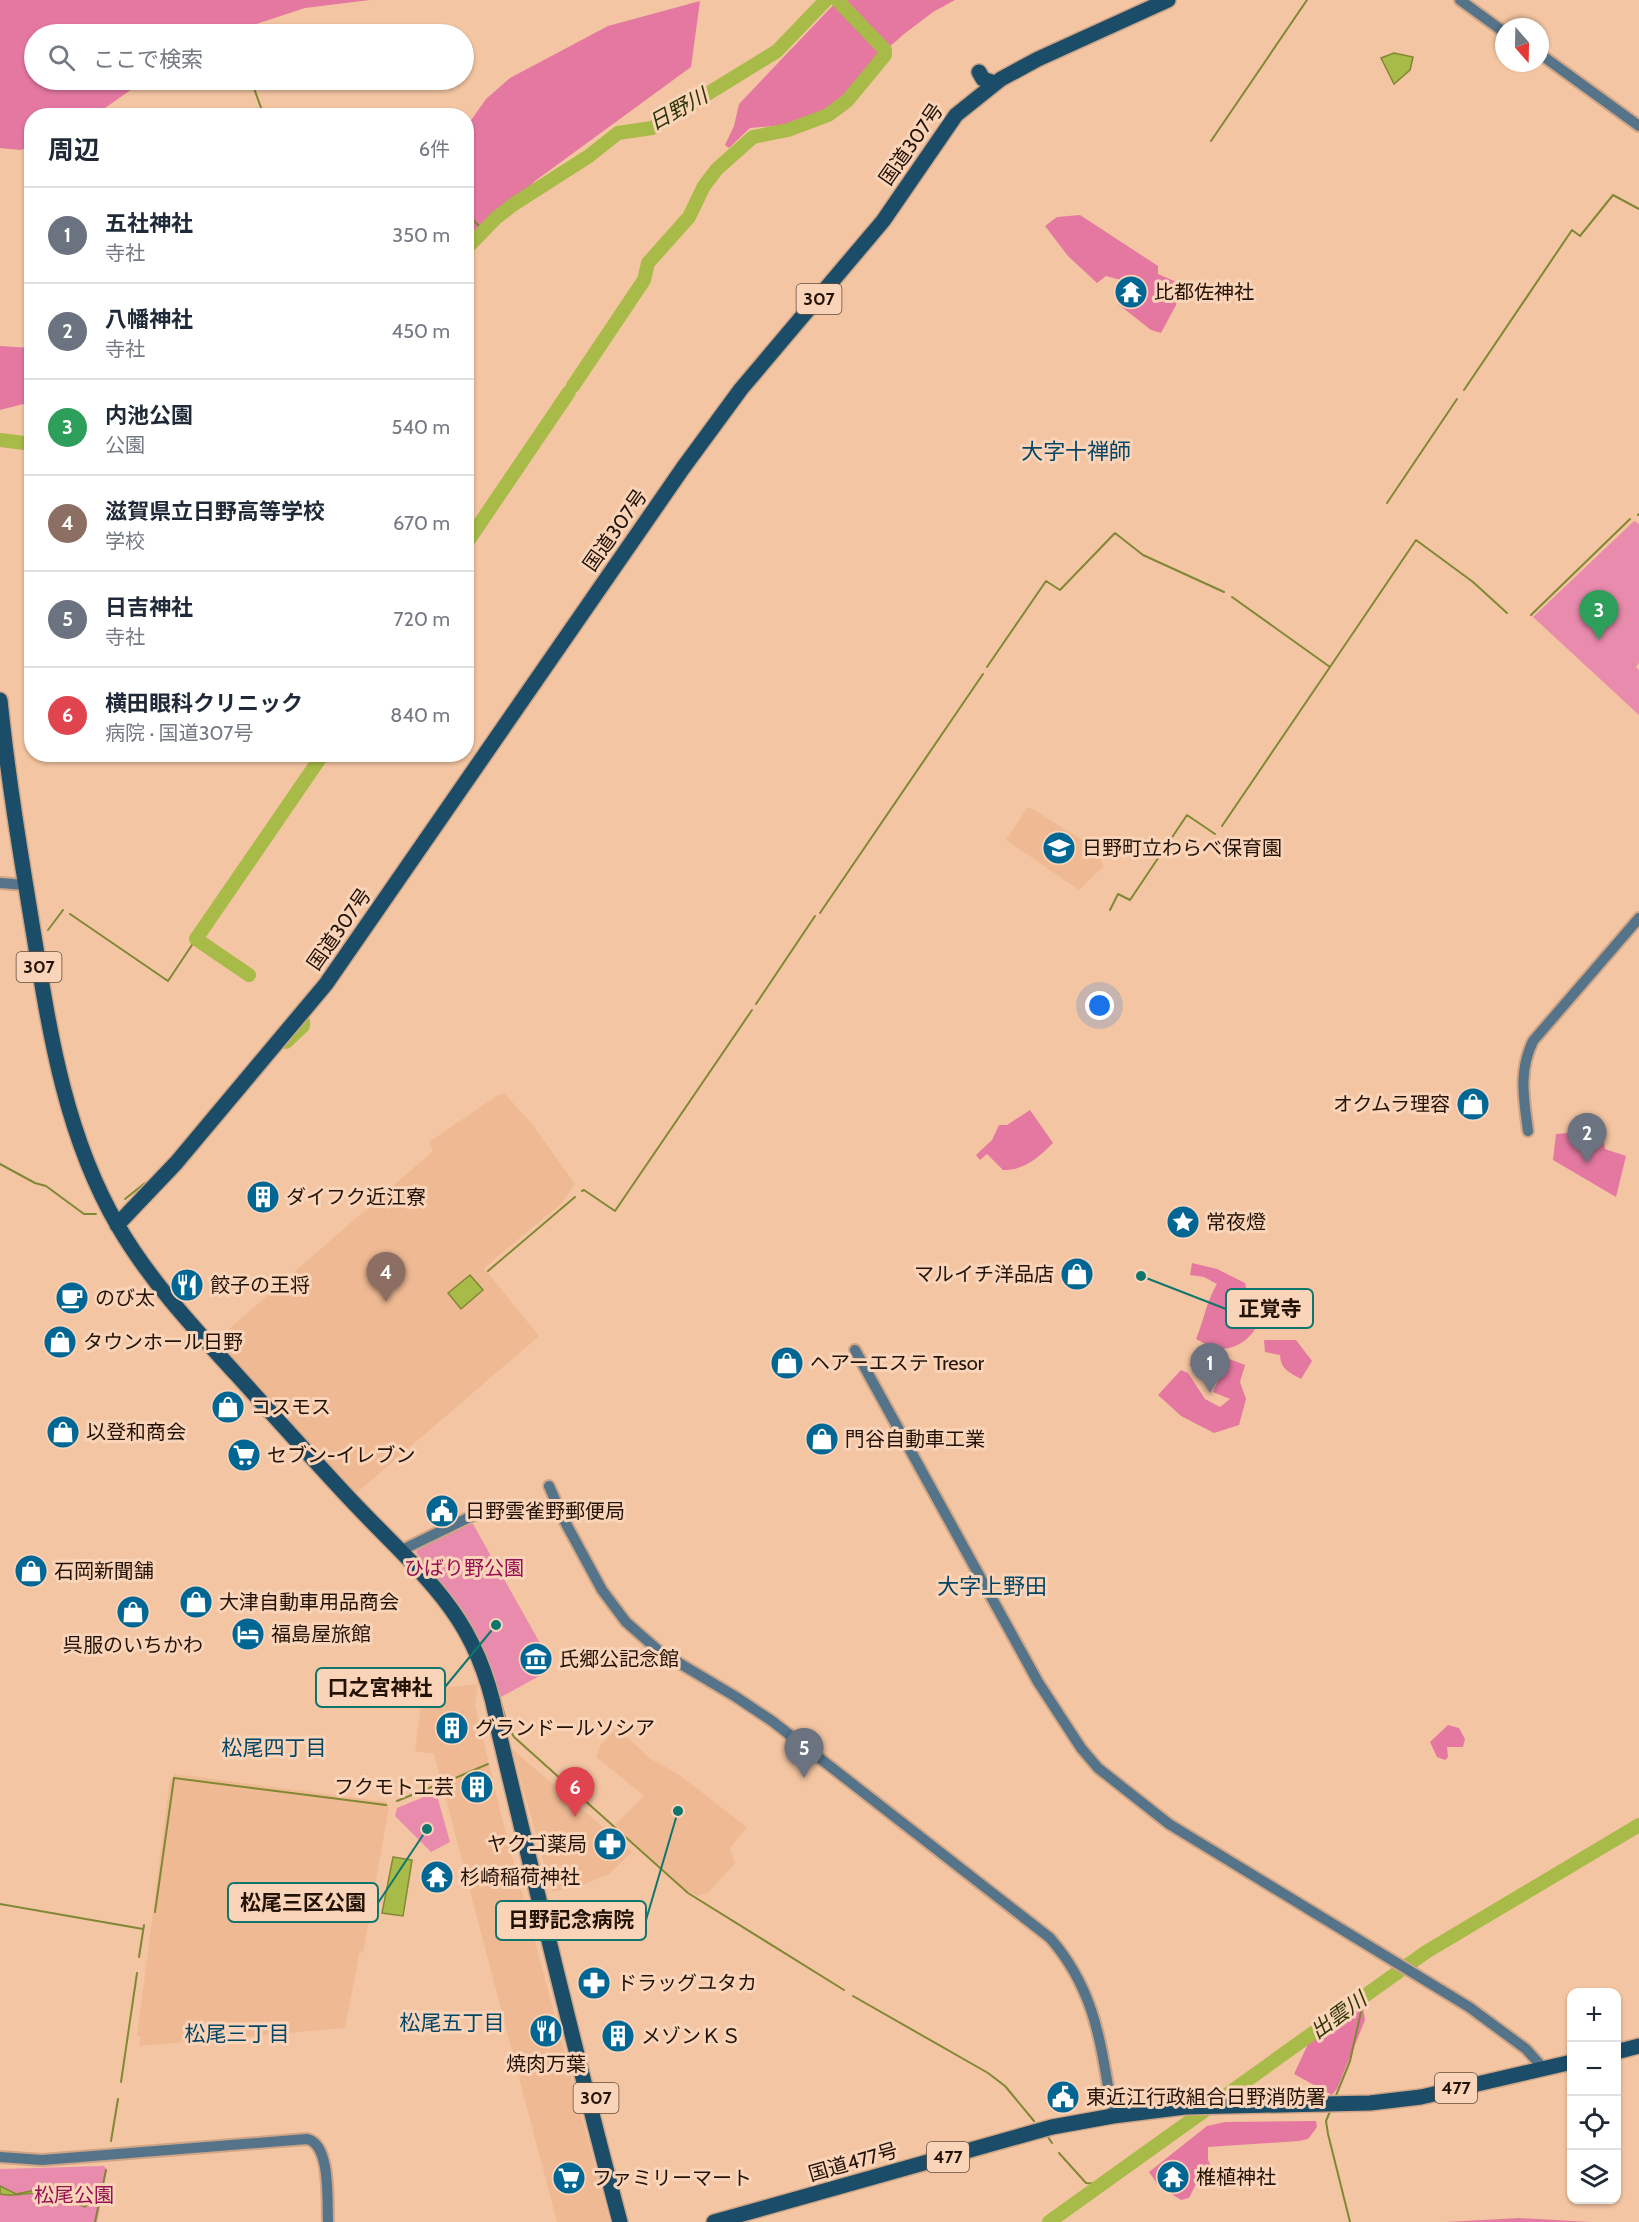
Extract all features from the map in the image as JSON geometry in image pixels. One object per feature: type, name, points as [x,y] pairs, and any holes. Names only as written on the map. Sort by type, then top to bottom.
[{"type":"highway","name":"国道307号","points":[[117,1225],[176,1162],[326,984],[741,388],[883,221],[956,115],[994,83],[1038,59],[1168,0]]},
{"type":"highway","points":[[979,72],[983,79],[994,83]]},
{"type":"highway","name":"307","points":[[0,700],[49,1027],[66,1098],[87,1161],[117,1225],[195,1329],[353,1501],[402,1550],[460,1619],[482,1661],[568,2025],[620,2222]]},
{"type":"highway","name":"307","points":[[558,1975],[572,2009],[629,2222]]},
{"type":"highway","points":[[1621,2051],[1639,2046]]},
{"type":"highway","name":"国道477号","points":[[714,2222],[1052,2127],[1113,2116],[1185,2107],[1332,2105],[1421,2097],[1567,2063]]},
{"type":"street","points":[[1460,0],[1495,25]]},
{"type":"street","points":[[1549,61],[1639,126]]},
{"type":"street","points":[[0,883],[26,885]]},
{"type":"street","points":[[1528,1131],[1522,1080],[1525,1060],[1533,1041],[1639,918]]},
{"type":"street","points":[[855,1350],[1038,1682],[1081,1748],[1098,1768],[1169,1824],[1392,1960],[1497,2028],[1526,2049],[1544,2069]]},
{"type":"street","points":[[549,1486],[564,1520],[602,1590],[635,1632],[659,1651],[772,1721],[1050,1938],[1082,1982],[1093,2010],[1113,2116]]},
{"type":"street","points":[[402,1550],[474,1515]]},
{"type":"street","points":[[0,2157],[42,2160],[307,2139],[316,2142],[323,2153],[328,2222]]},
{"type":"shaded area","points":[[0,0],[370,0],[305,8],[256,24],[24,24],[24,90],[131,90],[105,108],[24,108],[24,149],[0,148]]},
{"type":"shaded area","points":[[838,0],[955,0],[933,12],[904,34],[870,64],[843,100],[819,116],[804,117],[785,125],[750,128],[729,148],[725,145],[734,126],[739,104]]},
{"type":"shaded area","points":[[700,1],[691,67],[535,181],[493,223],[474,237],[474,116],[486,99],[510,78],[608,26]]},
{"type":"shaded area","points":[[1394,53],[1413,57],[1410,70],[1394,84],[1381,58]]},
{"type":"shaded area","points":[[1080,215],[1158,266],[1158,274],[1181,284],[1176,305],[1161,333],[1151,330],[1118,304],[1125,298],[1137,302],[1142,288],[1136,284],[1106,276],[1097,283],[1068,256],[1045,226],[1057,217]]},
{"type":"shaded area","points":[[0,346],[24,348],[24,404],[0,410]]},
{"type":"shaded area","name":"日野町立わらべ保育園","points":[[1027,808],[1031,808],[1098,850],[1103,867],[1079,890],[1006,840]]},
{"type":"shaded area","points":[[505,1094],[532,1124],[575,1184],[562,1203],[484,1268],[539,1336],[354,1495],[214,1342],[433,1151],[429,1142],[498,1095]]},
{"type":"shaded area","points":[[1030,1110],[1053,1143],[1036,1158],[1018,1168],[1003,1170],[987,1154],[980,1160],[976,1155],[992,1140],[999,1125],[1007,1125]]},
{"type":"shaded area","points":[[1602,1130],[1605,1149],[1626,1156],[1616,1197],[1553,1160],[1556,1134]]},
{"type":"shaded area","points":[[1192,1263],[1217,1269],[1245,1283],[1247,1293],[1255,1301],[1259,1310],[1259,1320],[1255,1329],[1240,1344],[1218,1349],[1196,1339],[1217,1284],[1204,1277],[1190,1275]]},
{"type":"shaded area","points":[[470,1275],[483,1290],[461,1309],[448,1293]]},
{"type":"shaded area","points":[[1264,1340],[1296,1340],[1312,1361],[1301,1379],[1284,1367],[1280,1355],[1265,1352]]},
{"type":"shaded area","points":[[1198,1347],[1245,1365],[1240,1382],[1246,1399],[1239,1425],[1214,1433],[1181,1416],[1158,1395],[1181,1370],[1188,1373],[1205,1399],[1220,1407],[1230,1399],[1213,1392],[1218,1380],[1190,1366],[1191,1356]]},
{"type":"shaded area","points":[[478,1684],[475,1705],[502,1818],[610,2222],[557,2222],[434,1754],[415,1751],[423,1690]]},
{"type":"shaded area","points":[[1448,1725],[1459,1728],[1465,1739],[1463,1747],[1447,1747],[1448,1757],[1445,1760],[1437,1757],[1430,1742]]},
{"type":"shaded area","points":[[617,1728],[651,1759],[678,1774],[747,1827],[730,1848],[735,1863],[708,1893],[697,1896],[686,1890],[615,1825],[644,1796],[596,1757],[600,1746]]},
{"type":"shaded area","points":[[512,1749],[632,1852],[609,1874],[583,1885],[552,1892]]},
{"type":"shaded area","points":[[175,1774],[387,1802],[389,1807],[363,1954],[360,1951],[345,2028],[139,2046],[141,2037],[137,2036],[170,1780]]},
{"type":"shaded area","points":[[393,1857],[412,1860],[403,1916],[382,1913]]},
{"type":"shaded area","points":[[1362,2003],[1365,2020],[1337,2089],[1332,2095],[1294,2074],[1308,2044]]},
{"type":"shaded area","points":[[1316,2121],[1317,2127],[1308,2139],[1208,2147],[1208,2160],[1214,2172],[1196,2184],[1189,2198],[1181,2200],[1159,2186],[1149,2172],[1207,2126],[1225,2122]]},
{"type":"shaded area","points":[[0,2186],[16,2194],[36,2190],[81,2203],[90,2199],[90,2202],[85,2207],[40,2193],[5,2195],[0,2194]]},
{"type":"shaded area","points":[[1519,2218],[1591,2222],[1446,2222]]},
{"type":"green space","points":[[1634,521],[1639,524],[1639,663],[1636,667],[1639,670],[1639,715],[1533,617]]},
{"type":"green space","name":"ひばり野公園","points":[[473,1524],[549,1659],[543,1674],[501,1697],[488,1660],[464,1617],[416,1552],[423,1543]]},
{"type":"green space","points":[[436,1792],[450,1842],[431,1852],[395,1816],[397,1808]]},
{"type":"green space","name":"松尾公園","points":[[104,2166],[107,2170],[97,2222],[0,2222],[0,2169]]},
{"type":"waterway","name":"日野川","points":[[474,241],[496,218],[514,204],[589,156],[618,133],[652,128],[777,51],[826,0]]},
{"type":"waterway","points":[[573,386],[644,280],[648,263],[689,217],[704,186],[717,169],[753,137],[788,130],[828,115],[847,101],[885,55],[885,50],[837,0]]},
{"type":"waterway","points":[[1211,141],[1307,0]]},
{"type":"waterway","points":[[255,90],[261,108]]},
{"type":"waterway","points":[[1464,390],[1572,230],[1580,236],[1613,195],[1639,209]]},
{"type":"waterway","points":[[474,221],[484,231]]},
{"type":"waterway","points":[[474,532],[569,392]]},
{"type":"waterway","points":[[1387,503],[1457,399]]},
{"type":"waterway","name":"日野川","points":[[0,440],[24,443]]},
{"type":"waterway","points":[[1531,615],[1630,519]]},
{"type":"waterway","points":[[987,667],[1046,581],[1060,590],[1115,533],[1143,555],[1224,592]]},
{"type":"waterway","points":[[1232,597],[1330,667],[1416,540],[1473,582],[1507,613]]},
{"type":"waterway","points":[[1222,826],[1330,667]]},
{"type":"waterway","points":[[820,913],[983,674]]},
{"type":"waterway","points":[[249,975],[196,939],[318,762]]},
{"type":"waterway","points":[[1110,910],[1118,894],[1130,900],[1187,815],[1215,834]]},
{"type":"waterway","points":[[48,930],[63,910]]},
{"type":"waterway","points":[[70,914],[168,981],[196,939]]},
{"type":"waterway","points":[[756,1004],[815,916]]},
{"type":"waterway","points":[[582,1191],[584,1190],[615,1211],[752,1010]]},
{"type":"waterway","points":[[286,1042],[303,1026],[303,1021]]},
{"type":"waterway","points":[[0,1164],[35,1183],[46,1186],[84,1214],[96,1214]]},
{"type":"waterway","points":[[125,1199],[145,1183]]},
{"type":"waterway","points":[[488,1271],[575,1197]]},
{"type":"waterway","points":[[495,1682],[508,1727],[514,1737],[688,1893],[844,1990]]},
{"type":"waterway","points":[[441,1784],[488,1764]]},
{"type":"waterway","points":[[155,1912],[174,1778],[386,1805]]},
{"type":"waterway","points":[[397,1801],[434,1786]]},
{"type":"waterway","name":"出雲川","points":[[1049,2222],[1426,1952],[1639,1825]]},
{"type":"waterway","points":[[0,1904],[143,1929]]},
{"type":"waterway","points":[[139,1957],[144,1925]]},
{"type":"waterway","points":[[121,2082],[137,1973]]},
{"type":"waterway","points":[[1335,2098],[1350,2061],[1365,1994]]},
{"type":"waterway","points":[[853,1996],[988,2073],[1005,2086],[1034,2121]]},
{"type":"waterway","points":[[111,2141],[118,2099]]},
{"type":"waterway","points":[[1331,2109],[1326,2121],[1328,2134],[1350,2222]]},
{"type":"waterway","points":[[1048,2137],[1052,2143]]},
{"type":"waterway","points":[[1059,2153],[1086,2183],[1100,2184]]},
{"type":"waterway","points":[[95,2222],[106,2170]]},
{"type":"place","name":"比都佐神社","points":[[1131,292]]},
{"type":"place","name":"内池公園","points":[[1599,640]]},
{"type":"place","name":"日野町立わらべ保育園","points":[[1059,848]]},
{"type":"place","name":"オクムラ理容","points":[[1473,1104]]},
{"type":"place","name":"八幡神社","points":[[1587,1163]]},
{"type":"place","name":"ダイフク近江寮","points":[[263,1197]]},
{"type":"place","name":"常夜燈","points":[[1183,1222]]},
{"type":"place","name":"マルイチ洋品店","points":[[1077,1274]]},
{"type":"place","name":"正覚寺","points":[[1141,1276]]},
{"type":"place","name":"餃子の王将","points":[[187,1285]]},
{"type":"place","name":"のび太","points":[[72,1298]]},
{"type":"place","name":"滋賀県立日野高等学校","points":[[386,1302]]},
{"type":"place","name":"タウンホール日野","points":[[60,1342]]},
{"type":"place","name":"ヘアーエステ Tresor","points":[[787,1363]]},
{"type":"place","name":"五社神社","points":[[1210,1393]]},
{"type":"place","name":"コスモス","points":[[228,1407]]},
{"type":"place","name":"以登和商会","points":[[63,1432]]},
{"type":"place","name":"門谷自動車工業","points":[[822,1439]]},
{"type":"place","name":"セブン-イレブン","points":[[244,1455]]},
{"type":"place","name":"日野雲雀野郵便局","points":[[442,1511]]},
{"type":"place","name":"石岡新聞舗","points":[[31,1571]]},
{"type":"place","name":"大津自動車用品商会","points":[[196,1602]]},
{"type":"place","name":"呉服のいちかわ","points":[[133,1612]]},
{"type":"place","name":"口之宮神社","points":[[496,1625]]},
{"type":"place","name":"福島屋旅館","points":[[248,1634]]},
{"type":"place","name":"氏郷公記念館","points":[[536,1659]]},
{"type":"place","name":"グランドールソシア","points":[[452,1728]]},
{"type":"place","name":"日吉神社","points":[[804,1778]]},
{"type":"place","name":"フクモト工芸","points":[[477,1787]]},
{"type":"place","name":"日野記念病院","points":[[678,1811]]},
{"type":"place","name":"横田眼科クリニック","points":[[575,1817]]},
{"type":"place","name":"松尾三区公園","points":[[427,1829]]},
{"type":"place","name":"ヤクゴ薬局","points":[[610,1844]]},
{"type":"place","name":"杉崎稲荷神社","points":[[437,1877]]},
{"type":"place","name":"ドラッグユタカ","points":[[594,1983]]},
{"type":"place","name":"焼肉万葉","points":[[546,2031]]},
{"type":"place","name":"メゾンＫＳ","points":[[618,2036]]},
{"type":"place","name":"東近江行政組合日野消防署","points":[[1063,2097]]},
{"type":"place","name":"椎植神社","points":[[1173,2177]]},
{"type":"place","name":"ファミリーマート","points":[[569,2178]]},
{"type":"district","name":"大字十禅師","points":[[1076,451]]},
{"type":"district","name":"大字上野田","points":[[992,1586]]},
{"type":"district","name":"松尾四丁目","points":[[274,1747]]},
{"type":"district","name":"松尾五丁目","points":[[452,2022]]},
{"type":"district","name":"松尾三丁目","points":[[237,2033]]}]
